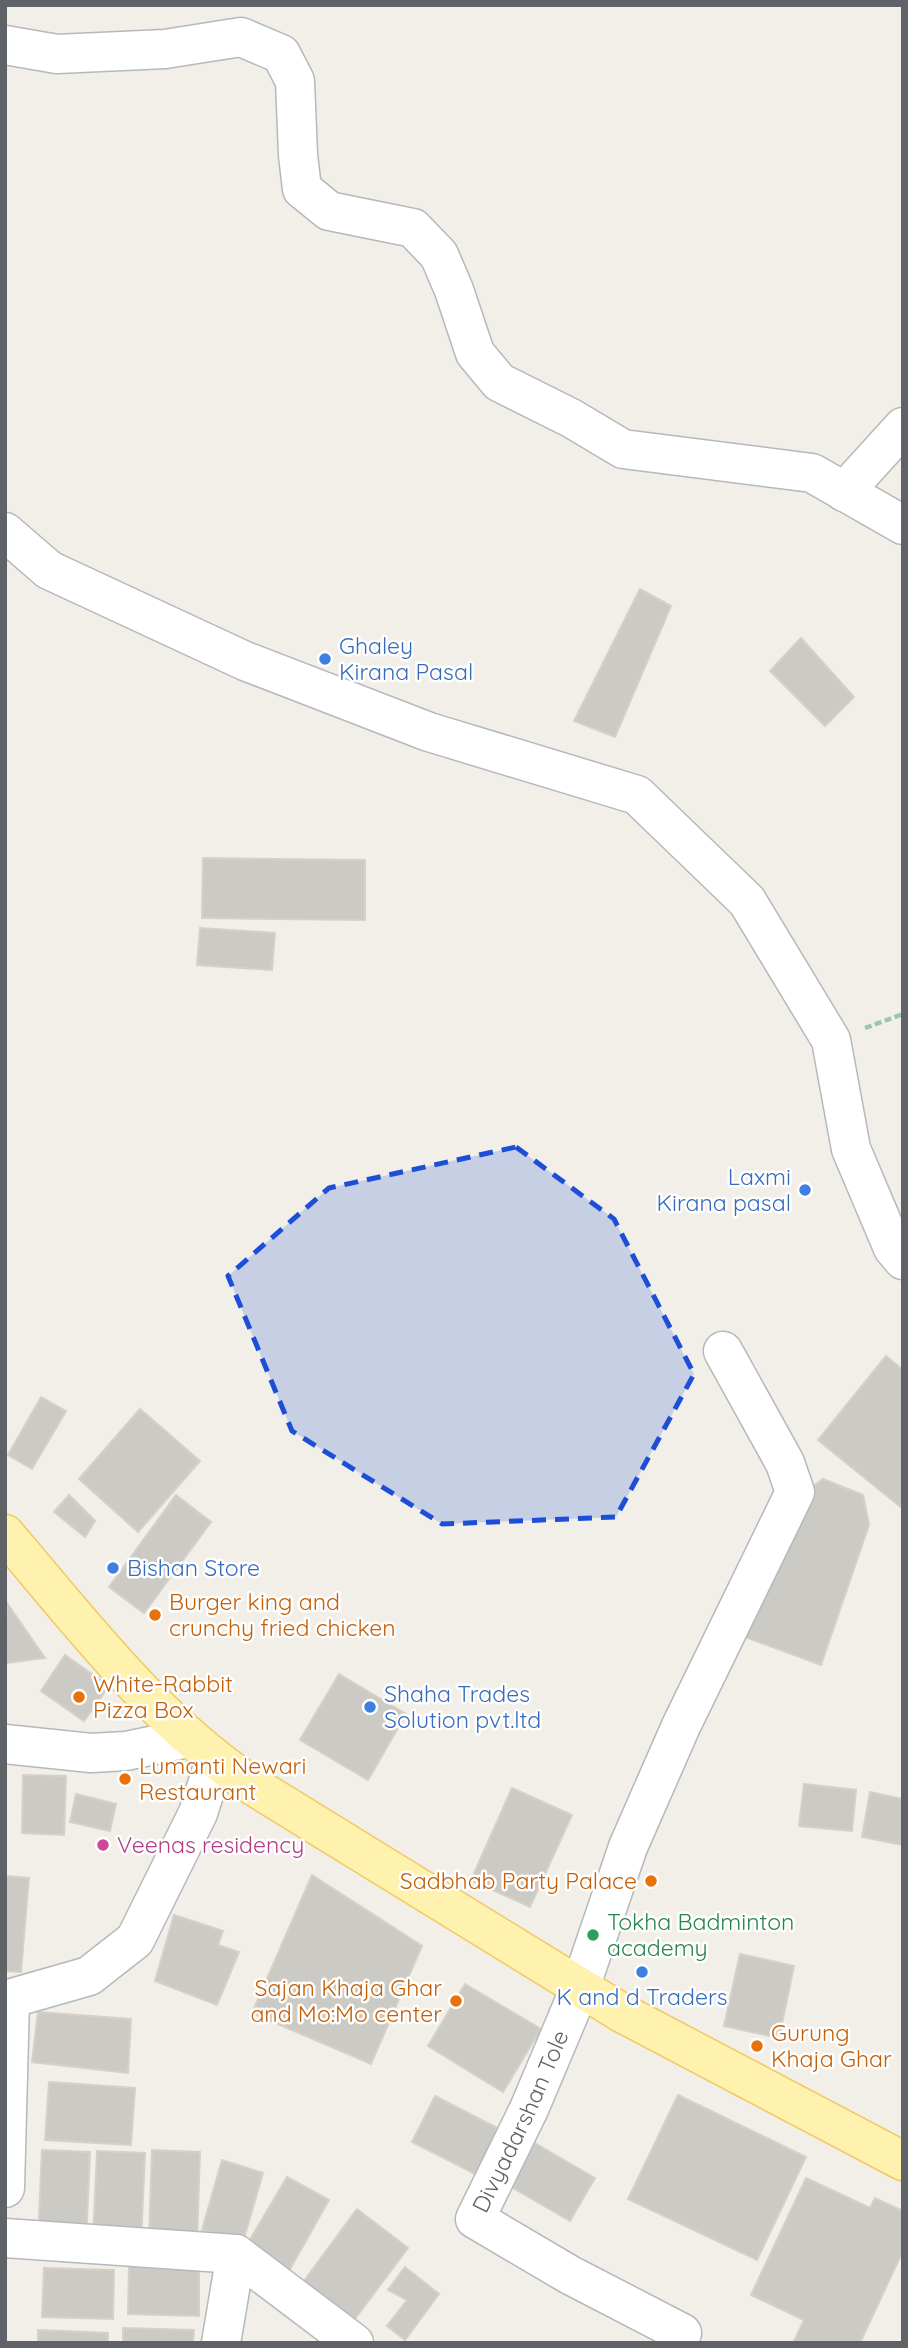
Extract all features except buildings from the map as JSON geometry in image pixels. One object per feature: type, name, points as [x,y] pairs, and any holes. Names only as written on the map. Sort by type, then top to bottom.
[{"type":"main road","points":[[5,1534],[109,1656],[201,1749],[247,1782],[580,1988],[903,2161]]},
{"type":"street","points":[[5,45],[57,54],[165,49],[241,37],[281,54],[295,80],[302,189],[329,211],[413,228],[439,255],[475,353],[499,382],[571,418],[623,449],[812,473],[903,525]]},
{"type":"street","points":[[844,492],[903,427]]},
{"type":"street","points":[[5,532],[49,570],[245,661],[429,732],[637,795],[747,901],[831,1040],[851,1149],[893,1248],[903,1259]]},
{"type":"street","points":[[580,1988],[639,1823],[681,1726],[796,1492],[785,1464],[723,1351]]},
{"type":"street","points":[[5,1744],[91,1753],[201,1749],[198,1813],[135,1940],[89,1976],[8,2000],[5,2188]]},
{"type":"street","name":"Divyadarshan Tole","points":[[580,1988],[529,2109],[475,2219],[570,2275],[682,2333],[678,2343]]},
{"type":"street","points":[[5,2238],[236,2254],[354,2343]]},
{"type":"street","points":[[222,2343],[236,2254]]},
{"type":"highlighted area","points":[[516,1147],[614,1219],[694,1374],[616,1517],[442,1524],[292,1431],[228,1276],[329,1188]]},
{"type":"place","name":"Ghaley Kirana Pasal","points":[[325,659]]},
{"type":"place","name":"Laxmi Kirana pasal","points":[[805,1190]]},
{"type":"place","name":"Bishan Store","points":[[113,1568]]},
{"type":"place","name":"Burger king and crunchy fried chicken","points":[[155,1615]]},
{"type":"place","name":"White-Rabbit Pizza Box","points":[[79,1697]]},
{"type":"place","name":"Shaha Trades Solution pvt.ltd","points":[[370,1707]]},
{"type":"place","name":"Lumanti Newari Restaurant","points":[[125,1779]]},
{"type":"place","name":"Veenas residency","points":[[103,1845]]},
{"type":"place","name":"Sadbhab Party Palace","points":[[651,1881]]},
{"type":"place","name":"Tokha Badminton academy","points":[[593,1935]]},
{"type":"place","name":"K and d Traders","points":[[642,1972]]},
{"type":"place","name":"Sajan Khaja Ghar and Mo:Mo center","points":[[456,2001]]},
{"type":"place","name":"Gurung Khaja Ghar","points":[[757,2046]]}]
